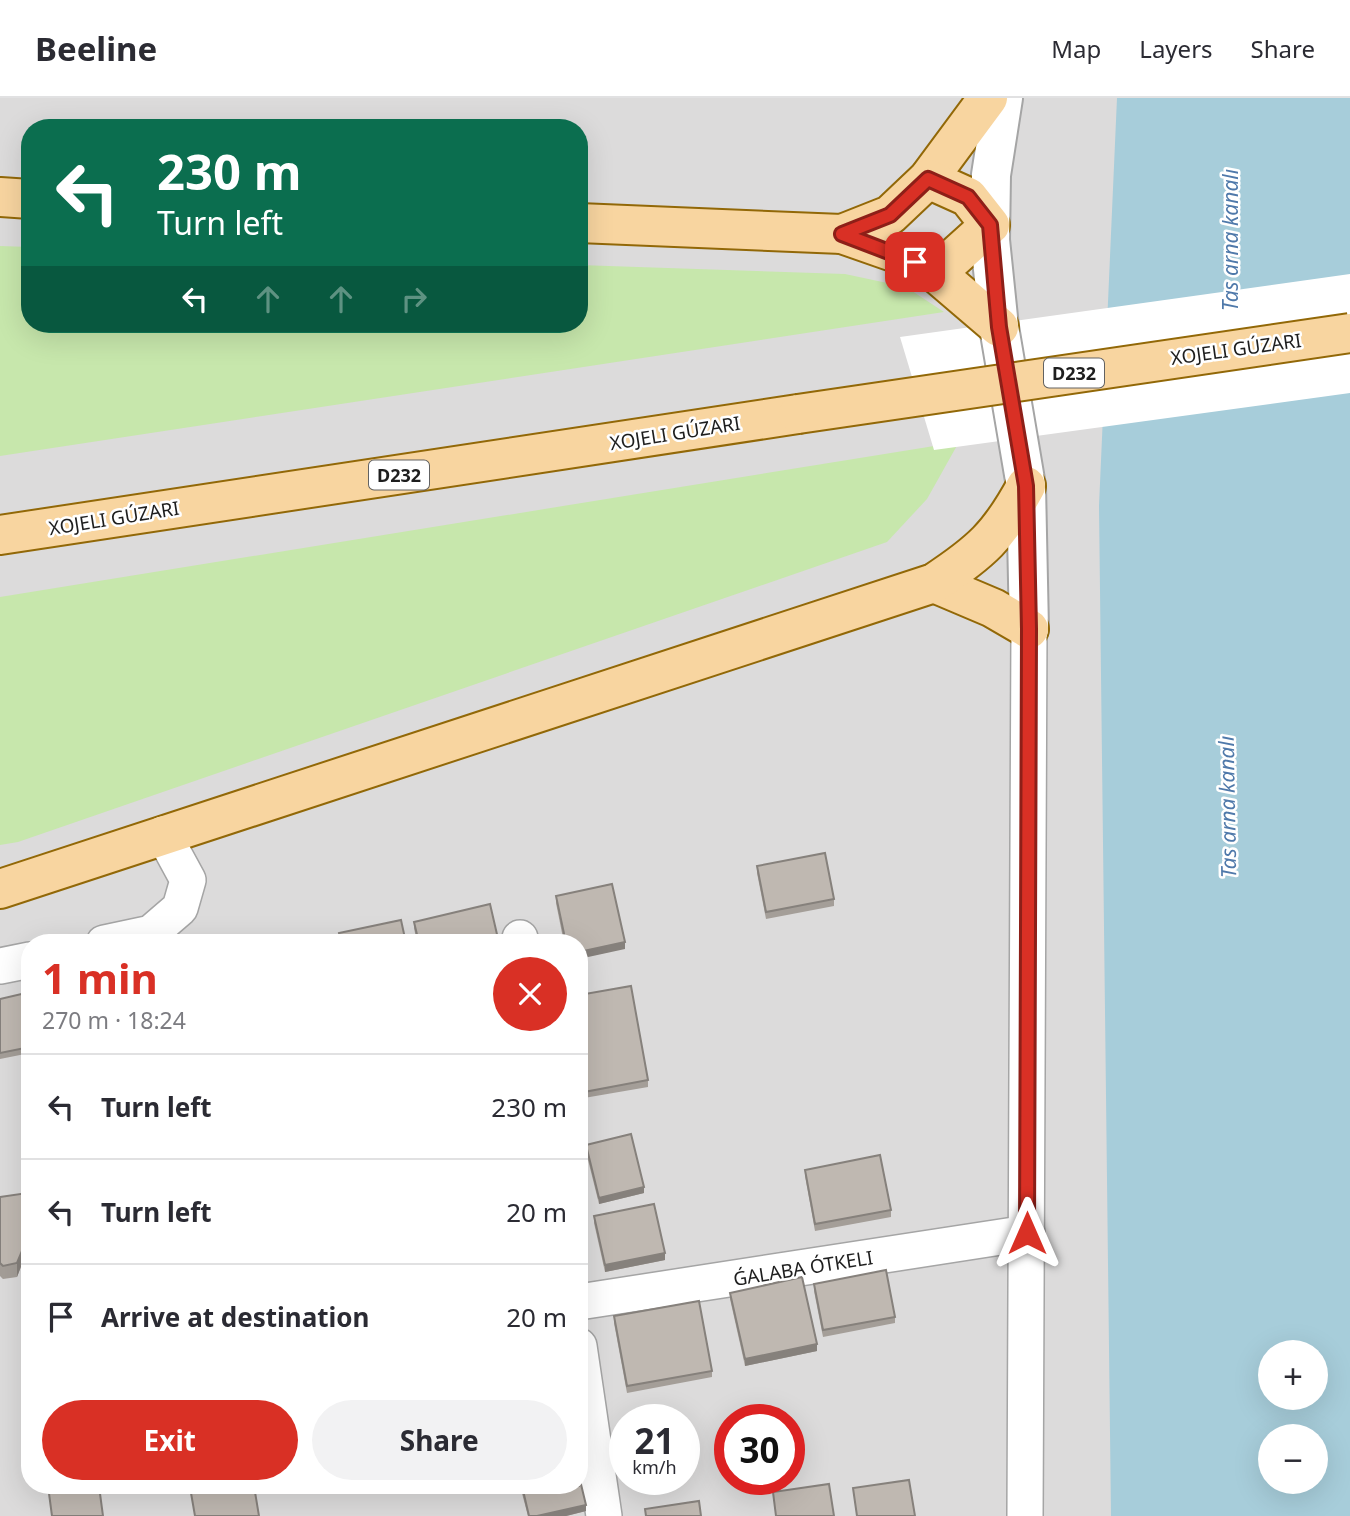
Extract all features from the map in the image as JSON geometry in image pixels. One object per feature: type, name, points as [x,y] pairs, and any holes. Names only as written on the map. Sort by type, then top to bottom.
[{"type":"main road","points":[[842,234],[890,215],[928,179],[988,98]]},
{"type":"main road","points":[[915,262],[950,261],[990,225],[968,197],[928,179]]},
{"type":"main road","points":[[0,197],[21,198]]},
{"type":"main road","points":[[588,223],[842,234],[915,262],[937,274],[999,327]]},
{"type":"main road","name":"D232","points":[[0,535],[1350,333]]},
{"type":"main road","points":[[0,889],[934,583],[971,559],[996,536],[1026,486]]},
{"type":"main road","points":[[934,583],[993,608],[1029,629]]},
{"type":"street","points":[[1003,98],[991,175],[990,225],[999,327],[1026,486],[1029,629],[1025,1516]]},
{"type":"street","points":[[146,934],[180,908],[188,880],[163,834]]},
{"type":"street","points":[[0,967],[21,962]]},
{"type":"street","name":"ǴALABA ÓTKELI","points":[[588,1301],[1027,1233]]},
{"type":"street","points":[[588,1407],[604,1516]]},
{"type":"shaded area","points":[[0,98],[1350,98],[1350,1516],[0,1516]]},
{"type":"green space","points":[[0,246],[21,247],[21,333],[588,333],[588,265],[845,274],[906,287],[944,312],[0,456]]},
{"type":"green space","points":[[959,442],[927,499],[887,542],[18,842],[0,845],[0,597]]},
{"type":"water","name":"Tas arna kanalı","points":[[1117,98],[1350,98],[1350,1516],[1111,1516],[1099,506]]},
{"type":"pier","points":[[1350,274],[1350,393],[934,450],[900,337]]},
{"type":"building","points":[[825,853],[834,899],[766,912],[757,866]]},
{"type":"building","points":[[612,884],[625,942],[588,950],[588,934],[564,934],[556,896]]},
{"type":"building","points":[[490,904],[497,934],[417,934],[414,922]]},
{"type":"building","points":[[401,920],[404,934],[339,934]]},
{"type":"building","points":[[631,986],[648,1080],[588,1091],[588,993]]},
{"type":"building","points":[[21,994],[21,1049],[0,1053],[0,999]]},
{"type":"building","points":[[631,1134],[644,1187],[599,1198],[588,1145]]},
{"type":"building","points":[[880,1155],[891,1210],[815,1224],[805,1170]]},
{"type":"building","points":[[21,1194],[21,1253],[17,1263],[3,1266],[0,1263],[0,1197]]},
{"type":"building","points":[[654,1204],[665,1253],[605,1265],[594,1216]]},
{"type":"building","points":[[886,1270],[895,1317],[823,1330],[814,1284]]},
{"type":"building","points":[[802,1277],[817,1344],[745,1359],[730,1293]]},
{"type":"building","points":[[699,1301],[712,1371],[627,1386],[614,1316]]},
{"type":"building","points":[[909,1480],[915,1516],[857,1516],[853,1488]]},
{"type":"building","points":[[829,1484],[834,1516],[776,1516],[773,1495],[805,1495],[805,1487]]},
{"type":"building","points":[[49,1494],[100,1494],[103,1516],[52,1516]]},
{"type":"building","points":[[191,1494],[255,1494],[259,1516],[195,1516]]},
{"type":"building","points":[[524,1494],[583,1494],[586,1505],[529,1516]]},
{"type":"building","points":[[699,1501],[701,1516],[646,1516],[645,1509]]},
{"type":"route","points":[[915,262],[842,234],[890,215],[928,179],[968,197],[990,225],[999,327],[1026,486],[1029,629],[1027,1233]]}]
